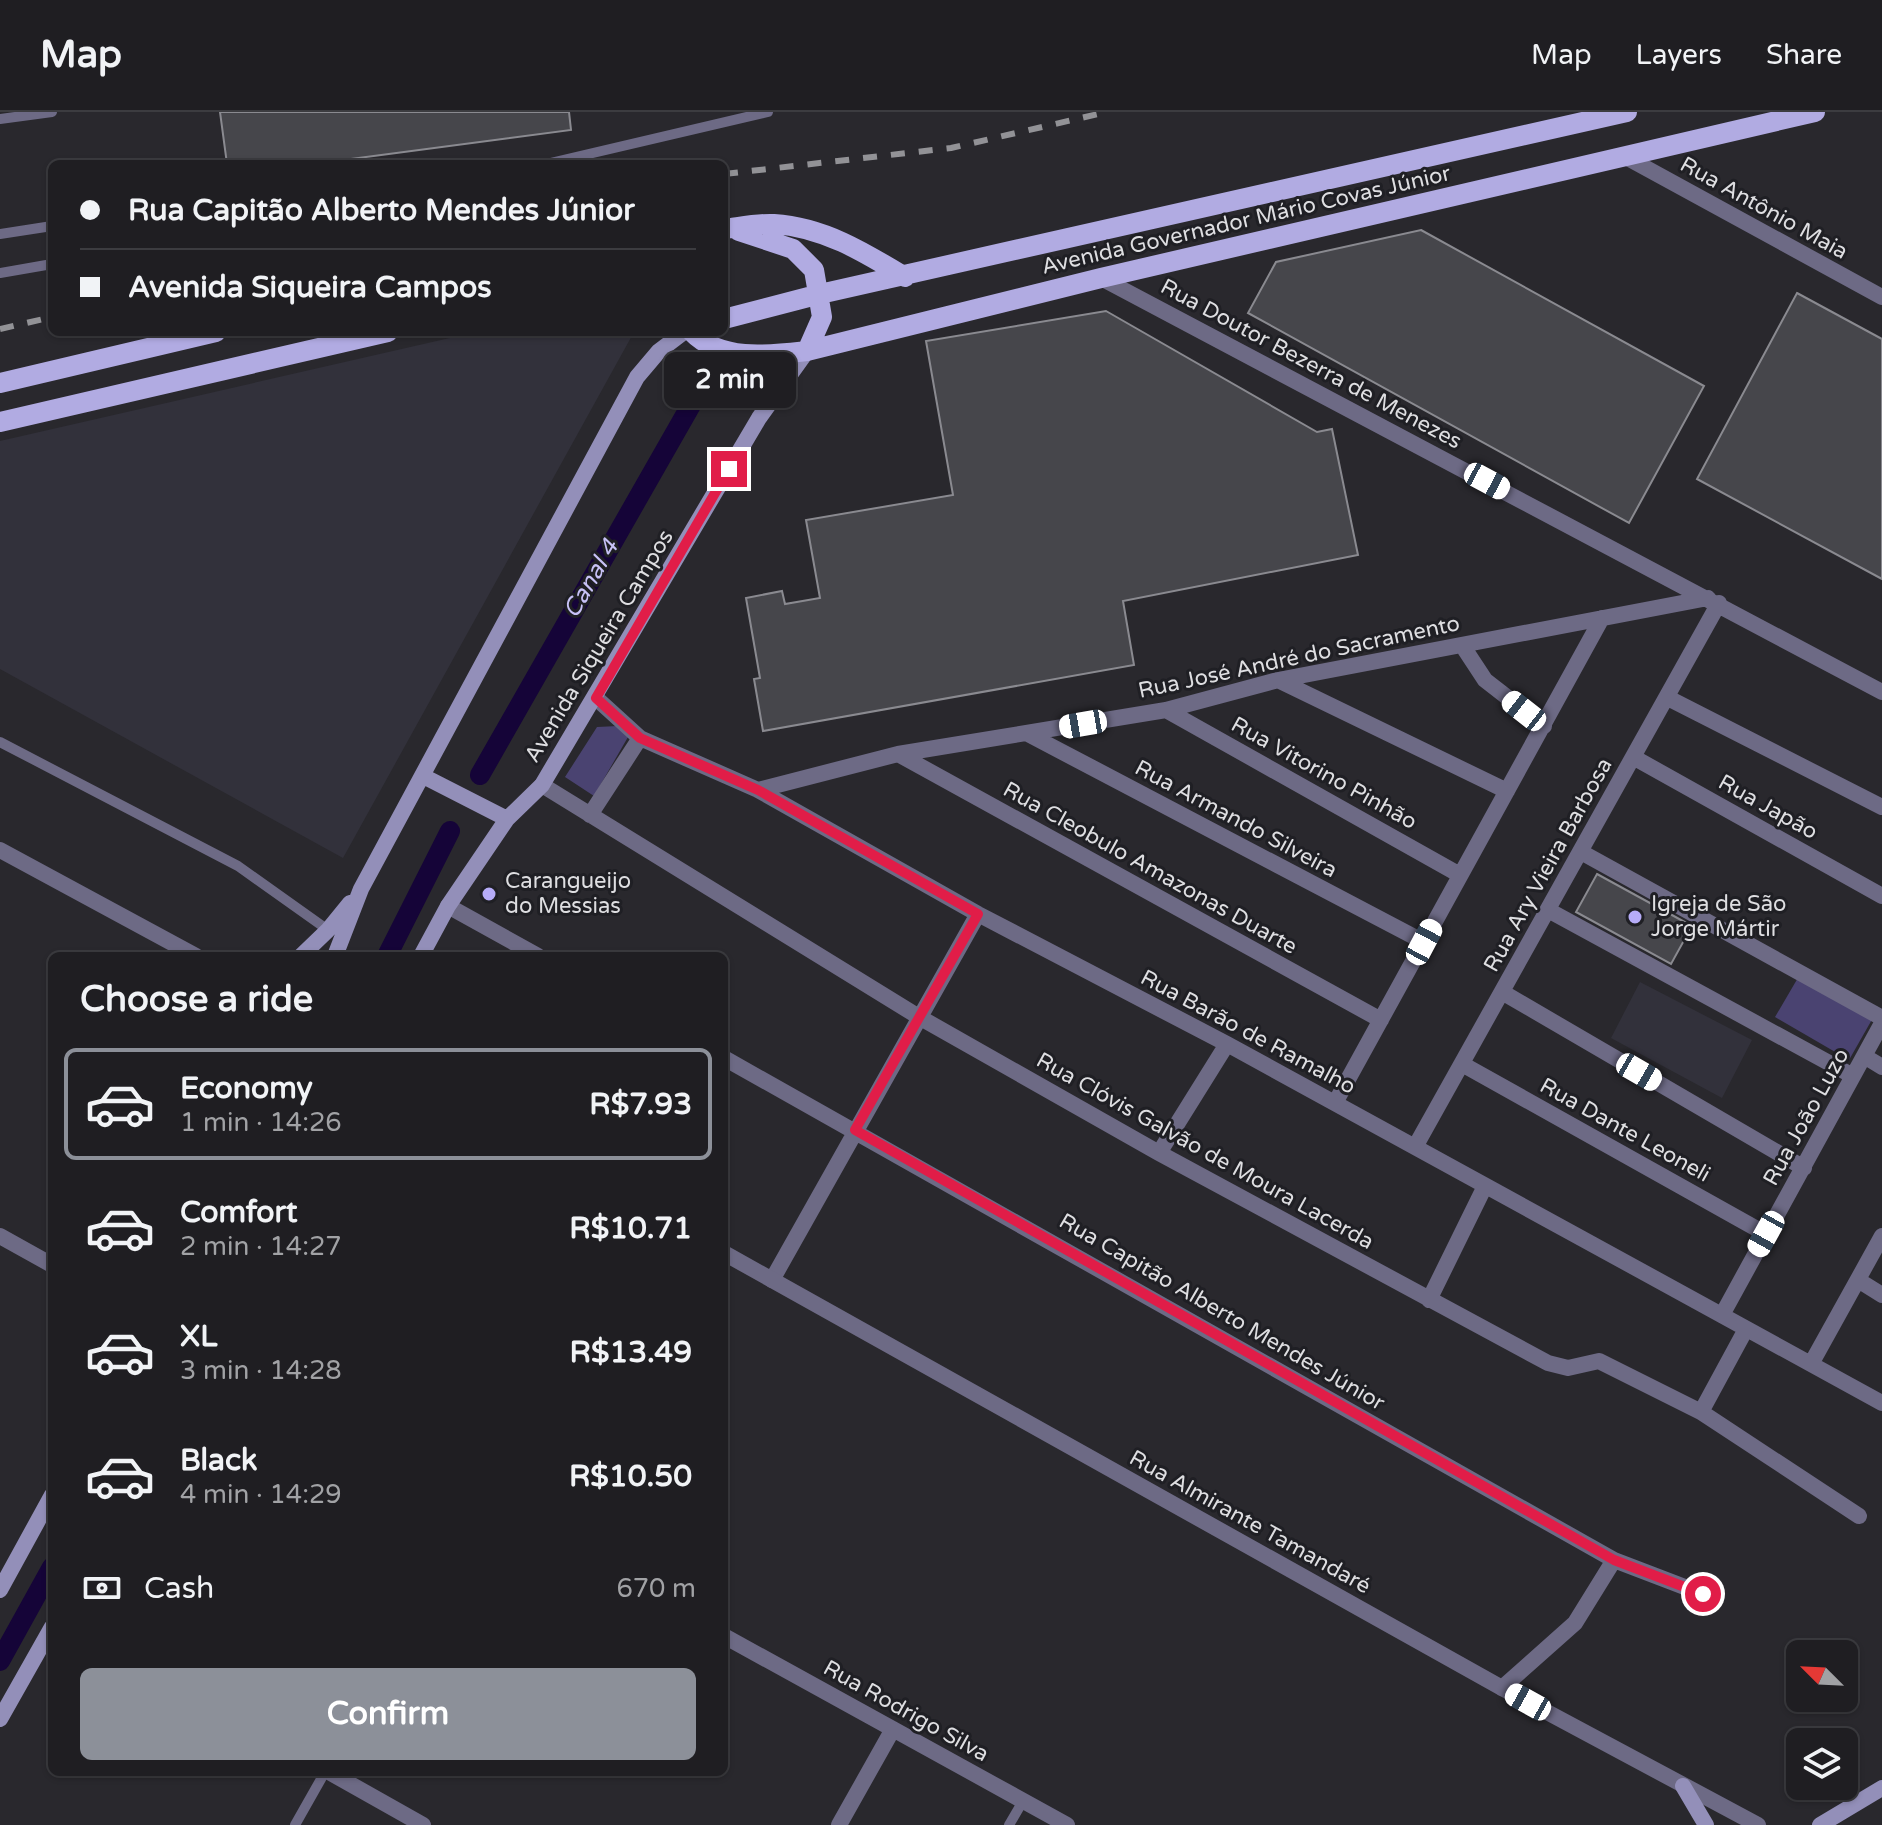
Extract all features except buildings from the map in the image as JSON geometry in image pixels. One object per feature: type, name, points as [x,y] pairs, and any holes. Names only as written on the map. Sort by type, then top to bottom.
[{"type":"main road","name":"Avenida Governador Mário Covas Júnior","points":[[728,318],[820,294],[1627,112]]},
{"type":"main road","name":"Avenida Governador Mário Covas Júnior","points":[[698,336],[716,347],[733,352],[770,355],[807,351],[1101,278],[1815,112]]},
{"type":"main road","points":[[728,229],[771,224],[803,228],[850,244],[905,277]]},
{"type":"main road","points":[[728,229],[793,249],[814,270],[822,317],[807,351]]},
{"type":"main road","points":[[0,383],[199,336]]},
{"type":"main road","points":[[0,422],[371,336]]},
{"type":"main road","points":[[337,952],[361,889],[637,377],[659,351],[679,336]]},
{"type":"main road","name":"Avenida Siqueira Campos","points":[[423,952],[501,815],[542,785],[759,418],[807,351]]},
{"type":"main road","points":[[423,776],[501,815]]},
{"type":"main road","points":[[305,952],[328,930],[361,889]]},
{"type":"main road","points":[[1,1587],[48,1502]]},
{"type":"main road","points":[[0,1719],[48,1634]]},
{"type":"main road","points":[[1683,1786],[1706,1825]]},
{"type":"main road","points":[[1820,1825],[1882,1788]]},
{"type":"street","name":"Rua Antônio Maia","points":[[1624,156],[1882,297]]},
{"type":"street","name":"Rua Doutor Bezerra de Menezes","points":[[1101,278],[1882,692]]},
{"type":"street","name":"Rua José André do Sacramento","points":[[758,790],[898,754],[1166,710],[1278,680],[1602,618],[1714,601]]},
{"type":"street","name":"Rua Ary Vieira Barbosa","points":[[1415,1147],[1668,698],[1714,601]]},
{"type":"street","points":[[1335,1103],[1602,618]]},
{"type":"street","points":[[1462,645],[1485,680],[1544,726]]},
{"type":"street","points":[[1278,680],[1507,791]]},
{"type":"street","name":"Rua Barão de Ramalho","points":[[596,698],[640,738],[758,790],[978,914],[1227,1044],[1882,1403]]},
{"type":"street","points":[[1668,698],[1882,807]]},
{"type":"street","name":"Rua Vitorino Pinhão","points":[[1166,710],[1460,875]]},
{"type":"street","name":"Rua Armando Silveira","points":[[1028,734],[1424,942]]},
{"type":"street","points":[[590,815],[640,738]]},
{"type":"street","name":"Rua Cleobulo Amazonas Duarte","points":[[898,754],[1381,1020]]},
{"type":"street","name":"Rua Japão","points":[[1633,757],[1882,896]]},
{"type":"street","name":"Rua Clóvis Galvão de Moura Lacerda","points":[[542,785],[919,1017],[1159,1153],[1548,1363],[1568,1368],[1599,1361],[1701,1412],[1859,1516]]},
{"type":"street","points":[[0,850],[189,952]]},
{"type":"street","points":[[1581,852],[1881,1026]]},
{"type":"street","points":[[448,906],[531,952]]},
{"type":"street","points":[[1548,910],[1853,1076]]},
{"type":"street","points":[[772,1280],[978,914]]},
{"type":"street","points":[[1502,992],[1804,1168]]},
{"type":"street","name":"Rua João Luzo","points":[[1722,1315],[1881,1026]]},
{"type":"street","points":[[1159,1153],[1227,1044]]},
{"type":"street","points":[[1864,1056],[1882,1067]]},
{"type":"street","name":"Rua Capitão Alberto Mendes Júnior","points":[[728,1060],[1614,1560],[1703,1594]]},
{"type":"street","name":"Rua Dante Leoneli","points":[[1462,1064],[1766,1234]]},
{"type":"street","points":[[1429,1300],[1485,1186]]},
{"type":"street","points":[[0,1236],[48,1263]]},
{"type":"street","points":[[1811,1364],[1882,1236]]},
{"type":"street","name":"Rua Almirante Tamandaré","points":[[728,1255],[1502,1688],[1758,1825]]},
{"type":"street","points":[[1858,1280],[1882,1295]]},
{"type":"street","points":[[1701,1412],[1746,1329]]},
{"type":"street","points":[[1502,1688],[1575,1623],[1614,1560]]},
{"type":"street","name":"Rua Rodrigo Silva","points":[[728,1638],[1067,1825]]},
{"type":"street","points":[[839,1825],[893,1729]]},
{"type":"street","points":[[334,1776],[415,1823]]},
{"type":"lane","points":[[0,119],[52,112]]},
{"type":"lane","points":[[562,160],[768,112]]},
{"type":"lane","points":[[0,234],[48,227]]},
{"type":"lane","points":[[0,273],[48,265]]},
{"type":"lane","points":[[0,742],[238,866],[328,930]]},
{"type":"lane","points":[[295,1825],[325,1776]]},
{"type":"lane","points":[[1009,1825],[1023,1801]]},
{"type":"shaded area","points":[[459,336],[632,336],[343,858],[0,669],[0,441]]},
{"type":"shaded area","points":[[618,726],[628,737],[594,796],[565,777],[597,727]]},
{"type":"shaded area","points":[[1799,976],[1874,1016],[1849,1060],[1775,1017]]},
{"type":"shaded area","points":[[1640,982],[1752,1040],[1722,1098],[1611,1038]]},
{"type":"waterway","name":"Canal 4","points":[[480,775],[703,384]]},
{"type":"waterway","name":"Canal 4","points":[[389,952],[450,831]]},
{"type":"waterway","name":"Canal 4","points":[[0,1661],[48,1574]]},
{"type":"railway","points":[[728,174],[951,148],[1107,112]]},
{"type":"railway","points":[[0,329],[48,318]]},
{"type":"place","name":"Carangueijo do Messias","points":[[489,894]]},
{"type":"place","name":"Igreja de São Jorge Mártir","points":[[1635,917]]},
{"type":"route","points":[[729,469],[596,698],[640,738],[758,790],[978,914],[855,1130],[1614,1560],[1703,1594]]}]
